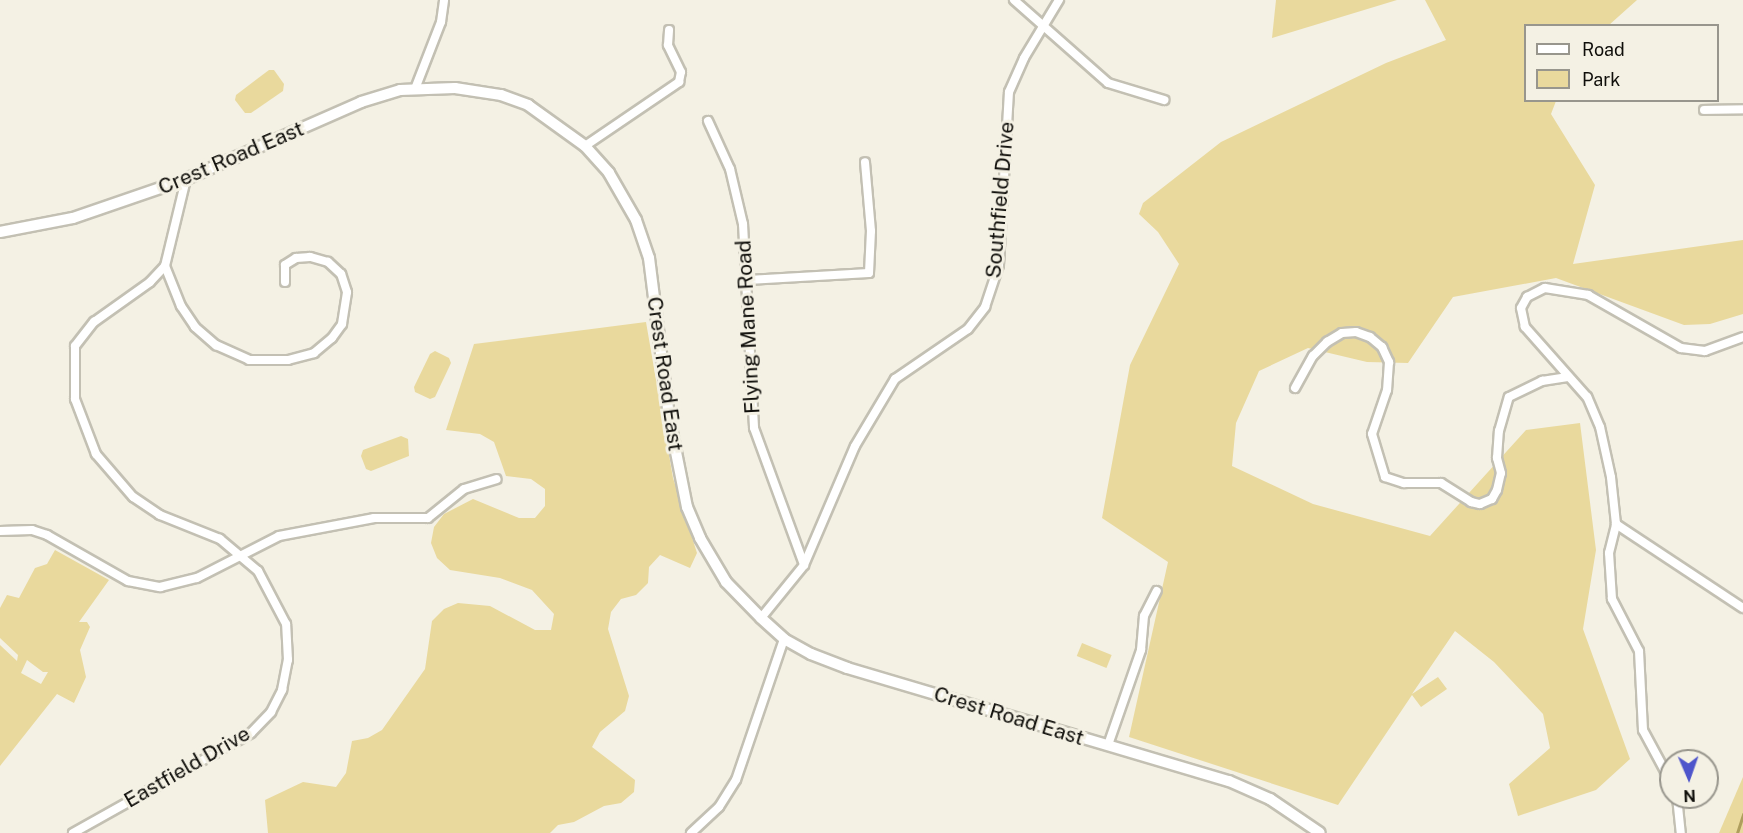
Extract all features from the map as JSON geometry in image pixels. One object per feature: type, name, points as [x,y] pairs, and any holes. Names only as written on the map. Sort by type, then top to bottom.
[{"type":"street","points":[[415,89],[441,22],[444,0]]},
{"type":"street","points":[[1014,0],[1044,23],[1108,83],[1164,100]]},
{"type":"street","name":"Southfield Drive","points":[[761,618],[804,566],[850,456],[895,379],[968,329],[992,293],[1000,251],[1009,93],[1044,23],[1059,0]]},
{"type":"street","points":[[585,146],[679,82],[681,72],[668,45],[669,30]]},
{"type":"street","name":"Crest Road East","points":[[0,232],[73,218],[186,179],[361,102],[415,89],[455,88],[501,95],[546,116],[585,146],[624,195],[649,258],[669,417],[687,507],[700,538],[726,582],[784,639],[847,668],[1229,781],[1270,799],[1320,833]]},
{"type":"street","points":[[1704,110],[1743,109]]},
{"type":"street","name":"Flying Mane Road","points":[[708,121],[737,196],[748,280],[754,428],[804,566]]},
{"type":"street","points":[[748,280],[869,273],[871,231],[865,162]]},
{"type":"street","points":[[186,179],[165,266],[181,306],[195,327],[216,345],[249,360],[288,360],[314,352],[332,338],[342,324],[347,292],[341,274],[328,262],[310,257],[296,258],[285,265],[285,282]]},
{"type":"street","name":"Eastfield Drive","points":[[73,833],[250,733],[271,712],[282,690],[288,660],[286,624],[258,571],[242,554],[220,539],[160,515],[133,497],[96,454],[75,399],[73,358],[83,331],[150,282],[165,266]]},
{"type":"street","points":[[1659,760],[1643,730],[1639,651],[1612,599],[1609,553],[1616,524],[1611,477],[1600,427],[1587,397],[1526,327],[1521,308],[1527,297],[1545,288],[1588,295],[1681,348],[1705,351],[1743,337]]},
{"type":"street","points":[[1294,388],[1313,356],[1327,342],[1349,332],[1370,337],[1382,347],[1389,362],[1387,390],[1372,435],[1385,477],[1390,481],[1441,483],[1471,502],[1480,504],[1492,498],[1497,490],[1501,473],[1497,458],[1499,431],[1509,397],[1542,381],[1568,377]]},
{"type":"street","points":[[0,531],[32,530],[47,535],[128,581],[144,586],[160,587],[197,578],[279,536],[374,518],[428,518],[464,489],[496,479]]},
{"type":"street","points":[[1616,524],[1743,608]]},
{"type":"street","points":[[1108,745],[1141,650],[1144,616],[1157,591]]},
{"type":"street","points":[[691,833],[719,807],[736,780],[784,639]]},
{"type":"street","points":[[1678,809],[1681,833]]},
{"type":"green space","points":[[1276,0],[1397,0],[1272,38]]},
{"type":"green space","points":[[1425,0],[1637,0],[1610,24],[1524,24],[1524,102],[1556,102],[1551,114],[1595,185],[1573,264],[1743,240],[1743,314],[1710,324],[1684,325],[1556,278],[1453,297],[1408,363],[1367,362],[1308,348],[1259,371],[1236,423],[1232,466],[1313,504],[1430,536],[1526,430],[1580,423],[1596,550],[1583,629],[1630,759],[1596,790],[1518,816],[1509,784],[1550,748],[1543,714],[1494,662],[1455,631],[1412,694],[1438,677],[1447,689],[1421,707],[1412,695],[1338,805],[1129,737],[1168,562],[1102,518],[1130,365],[1179,264],[1158,232],[1139,214],[1143,203],[1221,142],[1386,63],[1446,40]]},
{"type":"green space","points":[[269,70],[274,70],[284,84],[283,91],[251,113],[245,113],[235,100],[236,95]]},
{"type":"green space","points":[[646,322],[673,478],[697,553],[690,568],[660,555],[649,567],[648,583],[636,595],[621,599],[611,612],[608,629],[629,696],[625,711],[600,732],[592,747],[635,780],[634,792],[621,803],[604,806],[574,822],[558,825],[550,833],[268,833],[265,800],[303,782],[336,787],[346,773],[352,741],[368,738],[382,730],[425,669],[432,621],[444,609],[458,603],[490,606],[535,630],[551,630],[554,614],[532,590],[500,578],[450,570],[437,558],[431,543],[434,527],[444,514],[473,499],[519,518],[535,518],[545,506],[545,489],[531,479],[506,476],[494,442],[480,434],[446,430],[474,344]]},
{"type":"green space","points":[[435,351],[449,358],[451,363],[435,397],[430,399],[415,392],[414,387],[430,354]]},
{"type":"green space","points":[[401,436],[408,439],[409,456],[371,471],[366,469],[361,456],[363,450]]},
{"type":"green space","points":[[55,550],[109,580],[79,622],[87,622],[90,627],[80,650],[86,677],[74,703],[57,694],[0,766],[0,645],[17,661],[18,655],[0,638],[0,608],[7,595],[19,598],[35,568],[47,564]],"holes":[[[27,660],[43,672],[48,672],[41,684],[21,673]]]},
{"type":"green space","points":[[1082,643],[1112,655],[1106,668],[1077,656]]},
{"type":"green space","points":[[1743,777],[1743,833],[1719,833]]},
{"type":"waterway","points":[[1737,833],[1743,814]]}]
